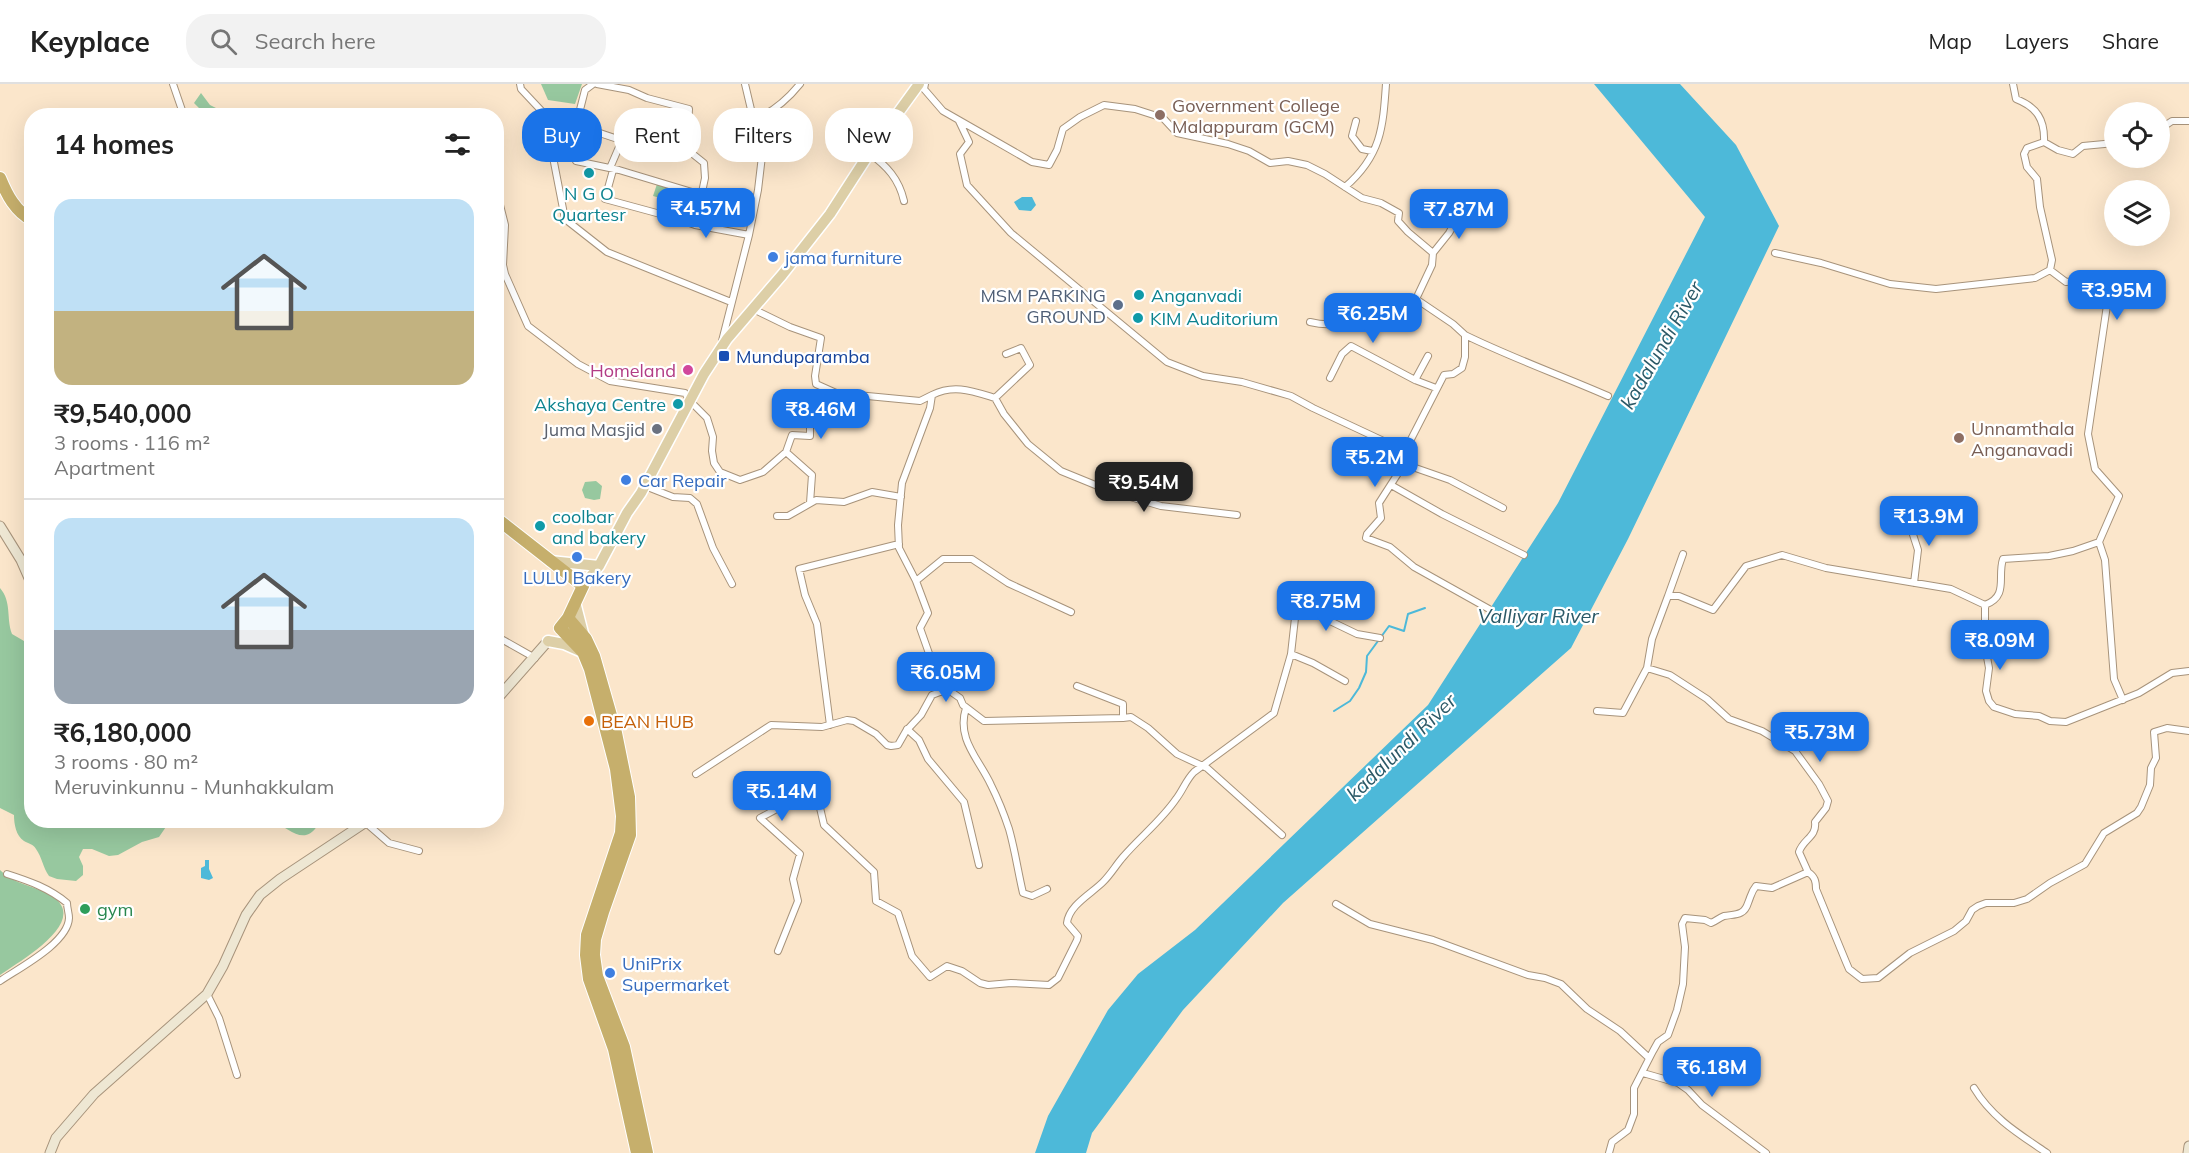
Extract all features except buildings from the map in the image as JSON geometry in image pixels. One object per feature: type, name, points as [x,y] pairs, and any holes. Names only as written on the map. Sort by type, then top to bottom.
[{"type":"highway","points":[[0,178],[11,203],[24,215]]},
{"type":"highway","points":[[504,524],[583,586],[564,623]]},
{"type":"highway","points":[[564,623],[586,639],[594,656],[626,772],[631,817],[630,836],[603,912],[595,939],[594,955],[597,976],[624,1047],[647,1153]]},
{"type":"highway","points":[[564,623],[583,652],[590,669],[616,769],[622,816],[621,833],[587,935],[586,955],[589,979],[614,1049],[637,1153]]},
{"type":"main road","points":[[902,108],[919,84]]},
{"type":"main road","points":[[583,586],[599,566],[720,349],[830,214],[863,162]]},
{"type":"main road","points":[[0,526],[24,567]]},
{"type":"main road","points":[[550,561],[599,566]]},
{"type":"main road","points":[[575,602],[586,639]]},
{"type":"main road","points":[[504,691],[564,623]]},
{"type":"main road","points":[[548,641],[564,644],[583,652]]},
{"type":"main road","points":[[50,1153],[56,1138],[94,1094],[207,994],[223,966],[246,915],[260,895],[280,879],[358,828]]},
{"type":"main road","points":[[2188,1153],[2189,1146]]},
{"type":"street","points":[[173,84],[181,108]]},
{"type":"street","points":[[520,84],[520,88],[551,121],[546,141],[552,152],[565,219],[607,252],[731,302]]},
{"type":"street","points":[[581,108],[585,90],[592,84]]},
{"type":"street","points":[[597,84],[685,108]]},
{"type":"street","points":[[632,92],[633,84]]},
{"type":"street","points":[[745,84],[751,108]]},
{"type":"street","points":[[774,108],[800,84]]},
{"type":"street","points":[[924,84],[924,89],[943,111],[1032,162],[1049,165],[1064,129],[1080,117],[1104,105],[1135,109],[1164,118],[1177,133],[1228,144],[1249,151],[1270,163],[1288,161],[1307,165],[1362,198],[1381,203],[1399,213],[1398,221],[1433,253]]},
{"type":"street","points":[[1345,187],[1359,174],[1380,137],[1384,119],[1386,84]]},
{"type":"street","points":[[2013,84],[2016,99],[2028,104],[2039,114],[2044,129],[2043,142]]},
{"type":"street","points":[[959,120],[969,142],[960,154],[967,185],[1011,233],[1167,362],[1203,376],[1242,382],[1291,396],[1406,451]]},
{"type":"street","points":[[1356,121],[1352,136],[1362,149],[1372,151]]},
{"type":"street","points":[[2170,122],[2189,121]]},
{"type":"street","points":[[2050,270],[2052,260],[2040,207],[2037,179],[2027,167],[2024,154],[2026,148],[2043,142],[2058,150],[2073,153],[2083,146],[2104,144]]},
{"type":"street","points":[[695,225],[705,178],[704,163],[701,160]]},
{"type":"street","points":[[614,161],[605,199],[695,225],[748,235]]},
{"type":"street","points":[[580,162],[702,195]]},
{"type":"street","points":[[720,349],[758,190],[761,162]]},
{"type":"street","points":[[881,162],[887,166],[901,188],[904,201]]},
{"type":"street","points":[[1310,322],[1327,326],[1337,325],[1370,298],[1409,302],[1416,299],[1432,265],[1433,253],[1449,233],[1462,210]]},
{"type":"street","points":[[504,221],[504,245]]},
{"type":"street","points":[[1775,253],[1821,263],[1890,284],[1936,289],[2035,278],[2050,270]]},
{"type":"street","points":[[504,270],[528,326],[578,364],[610,381],[685,393],[707,418],[713,437],[714,463],[720,472],[740,480],[763,472],[786,452],[792,435],[810,436],[810,410],[834,407],[836,393]]},
{"type":"street","points":[[2050,270],[2066,282],[2107,278],[2110,285],[2088,434],[2095,469],[2119,496],[2099,542],[2105,560],[2114,679],[2123,700]]},
{"type":"street","points":[[1416,299],[1440,314],[1465,335],[1520,361],[1541,367],[1608,396]]},
{"type":"street","points":[[753,309],[790,327],[821,338],[815,375],[816,384],[836,393],[920,401],[943,389],[961,388],[995,398],[1004,414],[1028,444],[1061,471],[1110,491],[1161,506],[1237,515]]},
{"type":"street","points":[[1465,335],[1465,357],[1462,368],[1454,374],[1444,375],[1436,388],[1406,451],[1404,464],[1379,502],[1381,519],[1366,538],[1390,547],[1414,567],[1489,609]]},
{"type":"street","points":[[1330,378],[1341,354],[1351,346],[1415,380],[1436,388]]},
{"type":"street","points":[[995,398],[1030,365],[1021,348],[1006,354]]},
{"type":"street","points":[[1415,380],[1428,356]]},
{"type":"street","points":[[932,395],[930,408],[902,483],[897,546],[916,581],[928,613],[920,628],[937,676],[950,691],[960,698],[966,708],[984,721],[1131,717],[1148,728],[1177,754],[1207,768],[1282,835]]},
{"type":"street","points":[[786,452],[812,475],[810,503]]},
{"type":"street","points":[[1404,464],[1450,480],[1503,508]]},
{"type":"street","points":[[1391,485],[1442,514],[1524,555]]},
{"type":"street","points":[[645,486],[673,497],[690,498],[697,504],[713,548],[732,584]]},
{"type":"street","points":[[777,516],[788,516],[816,500],[844,502],[872,492],[901,497]]},
{"type":"street","points":[[1907,516],[1918,550],[1914,583]]},
{"type":"street","points":[[1668,596],[1679,596],[1713,610],[1746,566],[1782,555],[1826,568],[1951,589],[1985,605],[1994,601],[1999,594],[2003,559],[2049,556],[2099,542]]},
{"type":"street","points":[[830,725],[817,624],[805,595],[799,569],[897,546]]},
{"type":"street","points":[[1598,711],[1623,712],[1647,668],[1652,639],[1683,554]]},
{"type":"street","points":[[916,581],[943,559],[972,559],[1008,583],[1071,612]]},
{"type":"street","points":[[1985,605],[1985,646],[1989,668],[1986,691],[1994,707],[2016,714],[2066,722],[2149,688],[2172,673],[2189,671]]},
{"type":"street","points":[[778,951],[798,901],[793,879],[800,854],[760,818],[812,790],[817,795],[824,825],[874,872],[876,901],[898,913],[912,956],[930,977],[947,966],[988,985],[1011,983],[1049,985],[1058,978],[1077,940],[1078,936],[1067,923],[1068,915],[1113,872],[1121,858],[1156,824],[1177,798],[1188,779],[1201,765],[1274,713],[1291,654],[1296,612],[1301,608],[1357,634],[1380,638]]},
{"type":"street","points":[[504,641],[535,658]]},
{"type":"street","points":[[1291,654],[1345,681]]},
{"type":"street","points":[[1647,668],[1671,675],[1707,699],[1729,719],[1761,731],[1795,751],[1808,766],[1828,801],[1826,808],[1815,822],[1816,829],[1800,847],[1799,852],[1808,872],[1816,881],[1816,889],[1850,969],[1862,979],[1878,978],[1910,953],[1962,925],[1972,910],[1978,906],[1986,903],[2014,903],[2026,899],[2050,883],[2082,867],[2104,833],[2137,813],[2150,785],[2151,768],[2157,753],[2154,732],[2167,728],[2189,731]]},
{"type":"street","points":[[1077,686],[1123,704],[1123,718]]},
{"type":"street","points":[[696,774],[771,725],[802,727],[854,721],[891,746],[898,745],[907,729],[921,715],[932,695],[950,691]]},
{"type":"street","points":[[966,708],[963,719],[964,734],[972,753],[991,784],[1008,828],[1023,893],[1032,896],[1047,890]]},
{"type":"street","points":[[907,729],[919,740],[928,759],[964,802],[979,865]]},
{"type":"street","points":[[373,828],[389,843],[419,851]]},
{"type":"street","points":[[1609,1153],[1612,1142],[1628,1130],[1634,1114],[1634,1088],[1658,1042],[1668,1035],[1677,1010],[1683,984],[1682,929],[1685,918],[1705,920],[1711,923],[1720,918],[1738,915],[1749,903],[1749,895],[1756,886],[1772,888],[1808,872]]},
{"type":"street","points":[[0,981],[46,950],[62,936],[69,920],[67,903],[49,890],[7,874]]},
{"type":"street","points":[[1336,904],[1370,924],[1433,940],[1528,975],[1561,984],[1587,1009],[1620,1031],[1649,1058]]},
{"type":"street","points":[[207,994],[219,1018],[237,1075]]},
{"type":"street","points":[[1643,1073],[1678,1083],[1702,1105],[1766,1153]]},
{"type":"street","points":[[1974,1088],[1995,1117],[2047,1153]]},
{"type":"green space","points":[[541,84],[582,84],[575,104],[548,100]]},
{"type":"green space","points":[[201,93],[210,105],[216,108],[199,108],[194,103]]},
{"type":"green space","points":[[657,184],[675,190],[671,201],[653,196]]},
{"type":"green space","points":[[596,481],[602,486],[600,499],[585,498],[582,490],[585,482]]},
{"type":"green space","points":[[0,588],[6,599],[12,634],[24,641],[24,828],[165,828],[159,837],[142,842],[118,855],[109,856],[92,849],[83,849],[79,857],[83,866],[83,875],[76,881],[57,879],[49,876],[35,847],[19,836],[14,815],[0,808]]},
{"type":"green space","points":[[285,828],[316,828],[307,835]]},
{"type":"green space","points":[[0,870],[13,879],[53,897],[62,907],[63,918],[47,940],[0,975]]},
{"type":"water","name":"Valliyar River","points":[[1594,84],[1680,84],[1736,145],[1779,226],[1628,539],[1571,648],[1283,903],[1183,1010],[1092,1133],[1086,1153],[1035,1153],[1048,1116],[1108,1010],[1138,974],[1195,930],[1428,705],[1558,503],[1705,217]]},
{"type":"water","points":[[1022,197],[1032,197],[1036,205],[1031,211],[1019,210],[1014,202]]},
{"type":"water","points":[[205,860],[209,860],[209,869],[213,878],[209,880],[201,878],[201,868],[205,866]]},
{"type":"waterway","points":[[1334,711],[1350,701],[1359,688],[1366,672],[1367,656],[1389,626],[1404,631],[1408,614],[1425,608]]},
{"type":"place","name":"Government College Malappuram (GCM)","points":[[1160,115]]},
{"type":"place","name":"N G O Quartesr","points":[[589,173]]},
{"type":"place","name":"jama furniture","points":[[773,257]]},
{"type":"place","name":"Anganvadi","points":[[1139,295]]},
{"type":"place","name":"MSM PARKING GROUND","points":[[1118,305]]},
{"type":"place","name":"KIM Auditorium","points":[[1138,318]]},
{"type":"place","name":"Munduparamba","points":[[724,356]]},
{"type":"place","name":"Homeland","points":[[688,370]]},
{"type":"place","name":"Akshaya Centre","points":[[678,404]]},
{"type":"place","name":"Juma Masjid","points":[[657,429]]},
{"type":"place","name":"Unnamthala Anganavadi","points":[[1959,438]]},
{"type":"place","name":"Car Repair","points":[[626,480]]},
{"type":"place","name":"coolbar and bakery","points":[[540,526]]},
{"type":"place","name":"LULU Bakery","points":[[577,557]]},
{"type":"place","name":"BEAN HUB","points":[[589,721]]},
{"type":"place","name":"gym","points":[[85,909]]},
{"type":"place","name":"UniPrix Supermarket","points":[[610,973]]},
{"type":"water label","name":"kadalundi River","points":[[1661,345]]},
{"type":"water label","name":"kadalundi River","points":[[1401,747]]}]
